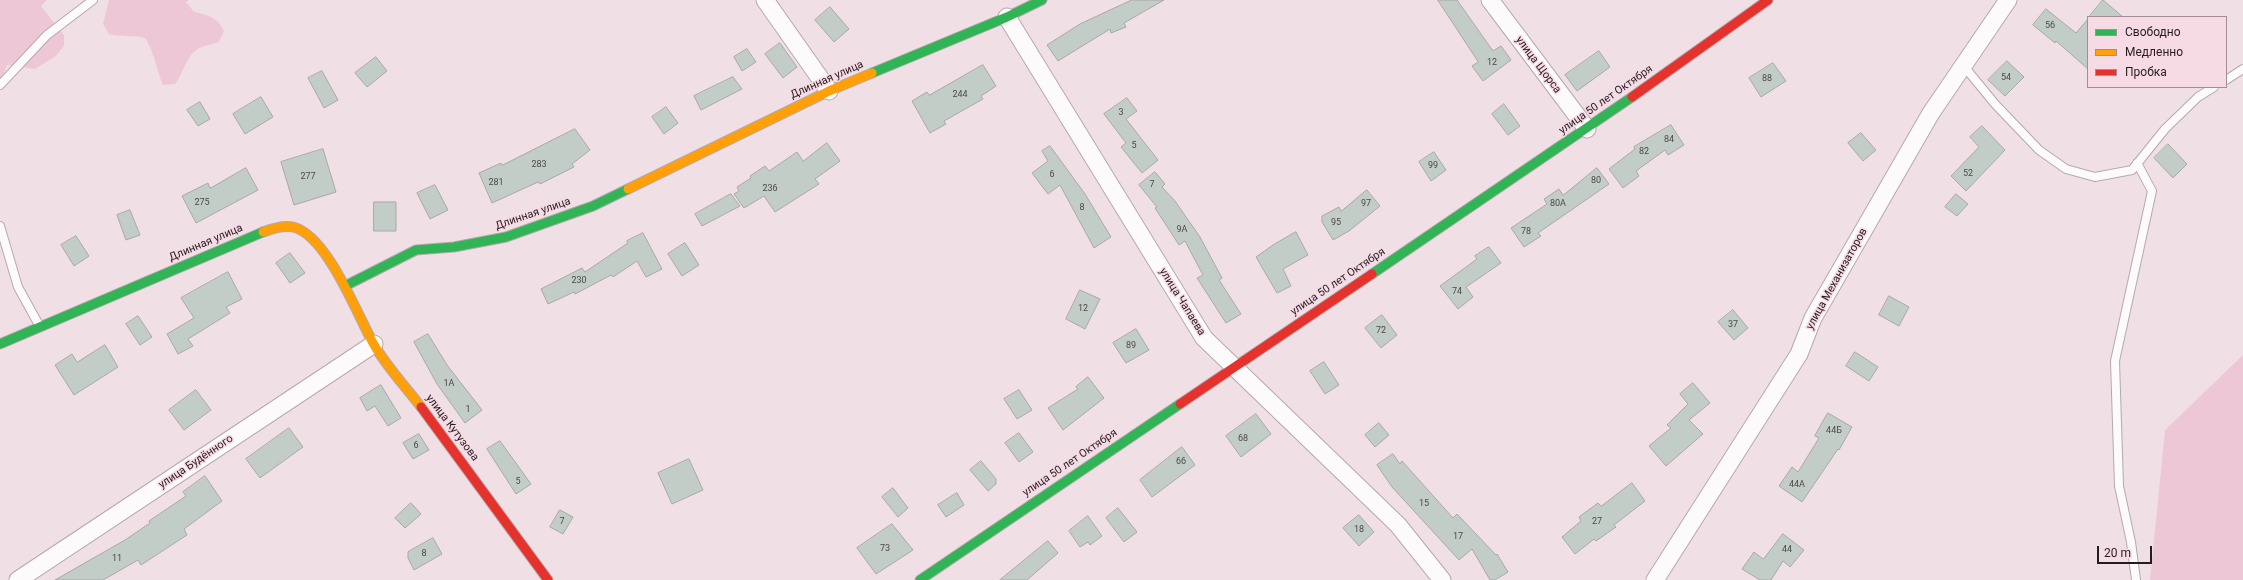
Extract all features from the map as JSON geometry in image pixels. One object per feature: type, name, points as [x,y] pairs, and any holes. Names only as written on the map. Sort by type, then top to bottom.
[{"type":"street","points":[[765,0],[829,91]]},
{"type":"street","name":"Длинная улица","points":[[0,344],[273,228],[293,227],[314,239],[345,286],[416,250],[454,247],[506,237],[593,206],[829,91],[1006,17],[1042,0]]},
{"type":"street","name":"улица Щорса","points":[[1490,0],[1587,129]]},
{"type":"street","name":"улица 50 лет Октября","points":[[920,580],[1587,129],[1768,0]]},
{"type":"street","name":"улица Механизаторов","points":[[1655,580],[1799,354],[1813,318],[1931,113],[2008,0]]},
{"type":"street","name":"улица Чапаева","points":[[1006,17],[1204,338],[1235,366],[1398,525],[1442,580]]},
{"type":"street","name":"улица Кутузова","points":[[345,286],[374,344],[548,580]]},
{"type":"street","name":"улица Будённого","points":[[18,580],[374,344]]},
{"type":"lane","points":[[0,86],[47,35],[93,0]]},
{"type":"lane","points":[[1963,65],[1995,104],[2039,150],[2066,169],[2095,177],[2132,170],[2165,129],[2198,97],[2212,88]]},
{"type":"lane","points":[[2227,79],[2243,69]]},
{"type":"lane","points":[[2136,580],[2131,542],[2119,486],[2115,361],[2152,191],[2137,163]]},
{"type":"lane","points":[[0,226],[18,287],[40,326]]},
{"type":"shaded area","points":[[0,0],[47,0],[41,6],[64,35],[64,46],[56,56],[35,69],[7,65],[0,83]]},
{"type":"shaded area","points":[[109,0],[189,0],[186,2],[194,12],[212,17],[224,31],[219,42],[200,48],[192,54],[175,84],[163,85],[151,49],[145,38],[109,34],[103,24]]},
{"type":"shaded area","points":[[2243,355],[2243,580],[2150,580],[2165,430]]},
{"type":"building","points":[[1132,0],[1164,0],[1124,23],[1126,27],[1111,33],[1110,29],[1058,61],[1047,45],[1080,24]]},
{"type":"building","points":[[1438,0],[1457,0],[1493,51],[1501,46],[1511,60],[1483,81],[1472,66],[1478,62]]},
{"type":"building","points":[[2103,0],[2122,16],[2090,16]]},
{"type":"building","points":[[830,7],[849,29],[834,42],[815,20]]},
{"type":"building","points":[[2046,9],[2076,33],[2087,20],[2087,68],[2056,41],[2055,43],[2033,25]]},
{"type":"building","points":[[780,43],[797,67],[783,78],[765,54]]},
{"type":"building","points":[[747,49],[756,62],[742,71],[734,57]]},
{"type":"building","points":[[1599,51],[1610,67],[1577,91],[1565,75]]},
{"type":"building","points":[[376,57],[387,71],[367,87],[355,73]]},
{"type":"building","points":[[2007,61],[2024,77],[2005,96],[1988,80]]},
{"type":"building","points":[[1773,63],[1786,81],[1761,97],[1749,78]]},
{"type":"building","points":[[983,65],[996,86],[981,96],[983,99],[944,121],[946,124],[930,133],[912,101],[927,92],[929,95]]},
{"type":"building","points":[[322,71],[338,100],[324,108],[308,78]]},
{"type":"building","points":[[733,77],[742,89],[701,110],[694,96]]},
{"type":"building","points":[[261,97],[273,117],[245,134],[233,114]]},
{"type":"building","points":[[1127,98],[1137,111],[1126,119],[1158,160],[1142,173],[1121,147],[1126,143],[1104,114]]},
{"type":"building","points":[[200,102],[210,119],[198,126],[187,110]]},
{"type":"building","points":[[1504,104],[1520,126],[1508,135],[1492,114]]},
{"type":"building","points":[[666,107],[678,123],[664,134],[652,117]]},
{"type":"building","points":[[1671,125],[1684,145],[1668,155],[1665,150],[1636,171],[1639,176],[1623,188],[1609,169],[1635,149],[1634,147]]},
{"type":"building","points":[[1982,126],[2005,150],[1966,191],[1951,176],[1979,147],[1970,137]]},
{"type":"building","points":[[575,129],[590,150],[572,164],[574,167],[540,184],[538,182],[492,203],[479,173],[501,163],[502,165]]},
{"type":"building","points":[[1861,133],[1876,150],[1863,161],[1848,143]]},
{"type":"building","points":[[827,143],[840,161],[815,179],[819,184],[775,212],[764,196],[744,208],[734,194],[739,191],[737,187],[765,166],[769,171],[797,152],[803,161]]},
{"type":"building","points":[[2168,144],[2187,164],[2173,178],[2154,158]]},
{"type":"building","points":[[1050,146],[1085,194],[1111,237],[1094,248],[1060,185],[1048,194],[1032,173],[1048,161],[1042,151]]},
{"type":"building","points":[[323,149],[336,192],[294,205],[281,162]]},
{"type":"building","points":[[1434,152],[1446,170],[1431,181],[1419,162]]},
{"type":"building","points":[[246,168],[258,190],[196,223],[182,196],[208,183],[210,188]]},
{"type":"building","points":[[1597,168],[1609,184],[1538,233],[1541,236],[1524,247],[1511,228],[1547,204],[1544,199],[1559,189],[1563,195]]},
{"type":"building","points":[[1155,172],[1165,184],[1162,187],[1175,201],[1200,237],[1222,278],[1219,280],[1241,314],[1226,323],[1197,278],[1203,275],[1185,241],[1179,245],[1155,208],[1157,207],[1139,185]]},
{"type":"building","points":[[435,185],[448,210],[430,219],[417,193]]},
{"type":"building","points":[[1367,190],[1380,206],[1349,231],[1333,240],[1322,222],[1322,216],[1339,207],[1341,211]]},
{"type":"building","points":[[731,194],[740,206],[702,226],[695,214]]},
{"type":"building","points":[[1956,194],[1968,204],[1957,216],[1945,207]]},
{"type":"building","points":[[374,202],[396,202],[396,231],[374,231]]},
{"type":"building","points":[[130,210],[140,235],[126,240],[117,215]]},
{"type":"building","points":[[1296,232],[1308,255],[1283,269],[1291,286],[1277,293],[1256,257]]},
{"type":"building","points":[[643,233],[662,269],[646,277],[637,261],[613,277],[611,275],[575,294],[574,292],[548,304],[541,289],[582,268],[585,272],[628,243],[627,241]]},
{"type":"building","points":[[76,236],[89,256],[74,266],[61,245]]},
{"type":"building","points":[[685,243],[699,265],[682,276],[668,254]]},
{"type":"building","points":[[1489,247],[1501,263],[1466,287],[1473,297],[1458,309],[1440,286],[1477,259],[1475,256]]},
{"type":"building","points":[[290,253],[305,273],[290,283],[276,263]]},
{"type":"building","points":[[228,272],[242,299],[226,307],[230,313],[188,339],[193,346],[178,354],[167,334],[194,318],[181,298]]},
{"type":"building","points":[[1080,290],[1100,299],[1085,329],[1066,319]]},
{"type":"building","points":[[1889,296],[1909,307],[1899,326],[1879,315]]},
{"type":"building","points":[[1733,310],[1748,328],[1734,340],[1718,322]]},
{"type":"building","points":[[1382,315],[1397,335],[1381,348],[1365,328]]},
{"type":"building","points":[[138,316],[152,337],[140,345],[126,324]]},
{"type":"building","points":[[1136,329],[1149,350],[1126,363],[1113,343]]},
{"type":"building","points":[[428,334],[447,365],[482,410],[465,423],[437,384],[414,342]]},
{"type":"building","points":[[105,345],[118,367],[74,395],[55,365],[72,354],[77,362]]},
{"type":"building","points":[[1855,352],[1878,367],[1869,381],[1846,366]]},
{"type":"building","points":[[1324,362],[1339,385],[1325,394],[1310,371]]},
{"type":"building","points":[[1088,377],[1104,398],[1063,430],[1048,408],[1078,389],[1076,387]]},
{"type":"building","points":[[1693,383],[1710,403],[1689,420],[1703,434],[1666,466],[1649,446],[1671,428],[1667,425],[1688,404],[1680,394]]},
{"type":"building","points":[[381,385],[401,418],[388,426],[375,406],[367,411],[360,398]]},
{"type":"building","points":[[196,390],[211,410],[184,430],[169,410]]},
{"type":"building","points":[[1019,390],[1032,410],[1017,419],[1004,399]]},
{"type":"building","points":[[1828,413],[1852,427],[1839,450],[1838,449],[1802,502],[1779,486],[1792,467],[1798,472],[1819,438],[1815,436]]},
{"type":"building","points":[[1256,414],[1271,434],[1241,457],[1226,436]]},
{"type":"building","points":[[1379,423],[1389,435],[1375,447],[1365,435]]},
{"type":"building","points":[[289,428],[303,447],[260,478],[246,459]]},
{"type":"building","points":[[1019,433],[1033,452],[1019,462],[1005,443]]},
{"type":"building","points":[[419,434],[429,450],[413,459],[403,443]]},
{"type":"building","points":[[500,441],[531,484],[516,494],[487,449]]},
{"type":"building","points":[[1182,447],[1195,465],[1152,497],[1140,480]]},
{"type":"building","points":[[1393,454],[1400,464],[1402,461],[1453,518],[1457,514],[1496,555],[1497,554],[1508,572],[1495,580],[1490,580],[1472,549],[1459,560],[1392,487],[1377,465]]},
{"type":"building","points":[[689,459],[703,490],[672,504],[658,473]]},
{"type":"building","points":[[981,461],[996,479],[996,484],[988,491],[970,470]]},
{"type":"building","points":[[205,476],[222,501],[184,529],[187,535],[141,565],[138,560],[103,580],[55,580],[125,540],[150,523],[149,521],[186,496],[183,492]]},
{"type":"building","points":[[1632,483],[1645,501],[1614,525],[1616,527],[1596,541],[1594,539],[1575,554],[1562,537],[1581,521],[1579,517],[1598,503],[1601,506]]},
{"type":"building","points":[[893,488],[908,508],[898,517],[882,497]]},
{"type":"building","points":[[957,493],[964,505],[946,517],[938,505]]},
{"type":"building","points":[[411,503],[421,514],[405,528],[395,518]]},
{"type":"building","points":[[1118,508],[1137,532],[1124,542],[1106,518]]},
{"type":"building","points":[[560,510],[573,517],[563,534],[550,527]]},
{"type":"building","points":[[1359,515],[1374,532],[1359,546],[1343,528]]},
{"type":"building","points":[[1088,516],[1102,536],[1090,545],[1088,542],[1080,547],[1069,531]]},
{"type":"building","points":[[892,524],[913,550],[876,574],[857,548]]},
{"type":"building","points":[[1783,534],[1804,550],[1790,567],[1783,561],[1771,580],[1760,580],[1742,569],[1754,552],[1763,559]]},
{"type":"building","points":[[433,538],[442,554],[414,570],[408,558],[408,552]]},
{"type":"building","points":[[1048,541],[1058,553],[1027,580],[1000,580]]},
{"type":"traffic: fast","points":[[872,73],[1007,17],[1042,0]]},
{"type":"traffic: fast","points":[[1372,274],[1632,97]]},
{"type":"traffic: fast","points":[[345,286],[416,250],[454,247],[506,237],[593,206],[628,189]]},
{"type":"traffic: fast","points":[[0,344],[263,232]]},
{"type":"traffic: fast","points":[[920,580],[1180,404]]},
{"type":"traffic: slow","points":[[628,189],[829,91],[872,73]]},
{"type":"traffic: slow","points":[[263,232],[282,227],[293,227],[306,233],[318,244],[340,277],[378,351],[421,407]]},
{"type":"traffic: jam","points":[[1632,97],[1768,0]]},
{"type":"traffic: jam","points":[[1180,404],[1372,274]]},
{"type":"traffic: jam","points":[[421,407],[548,580]]}]
